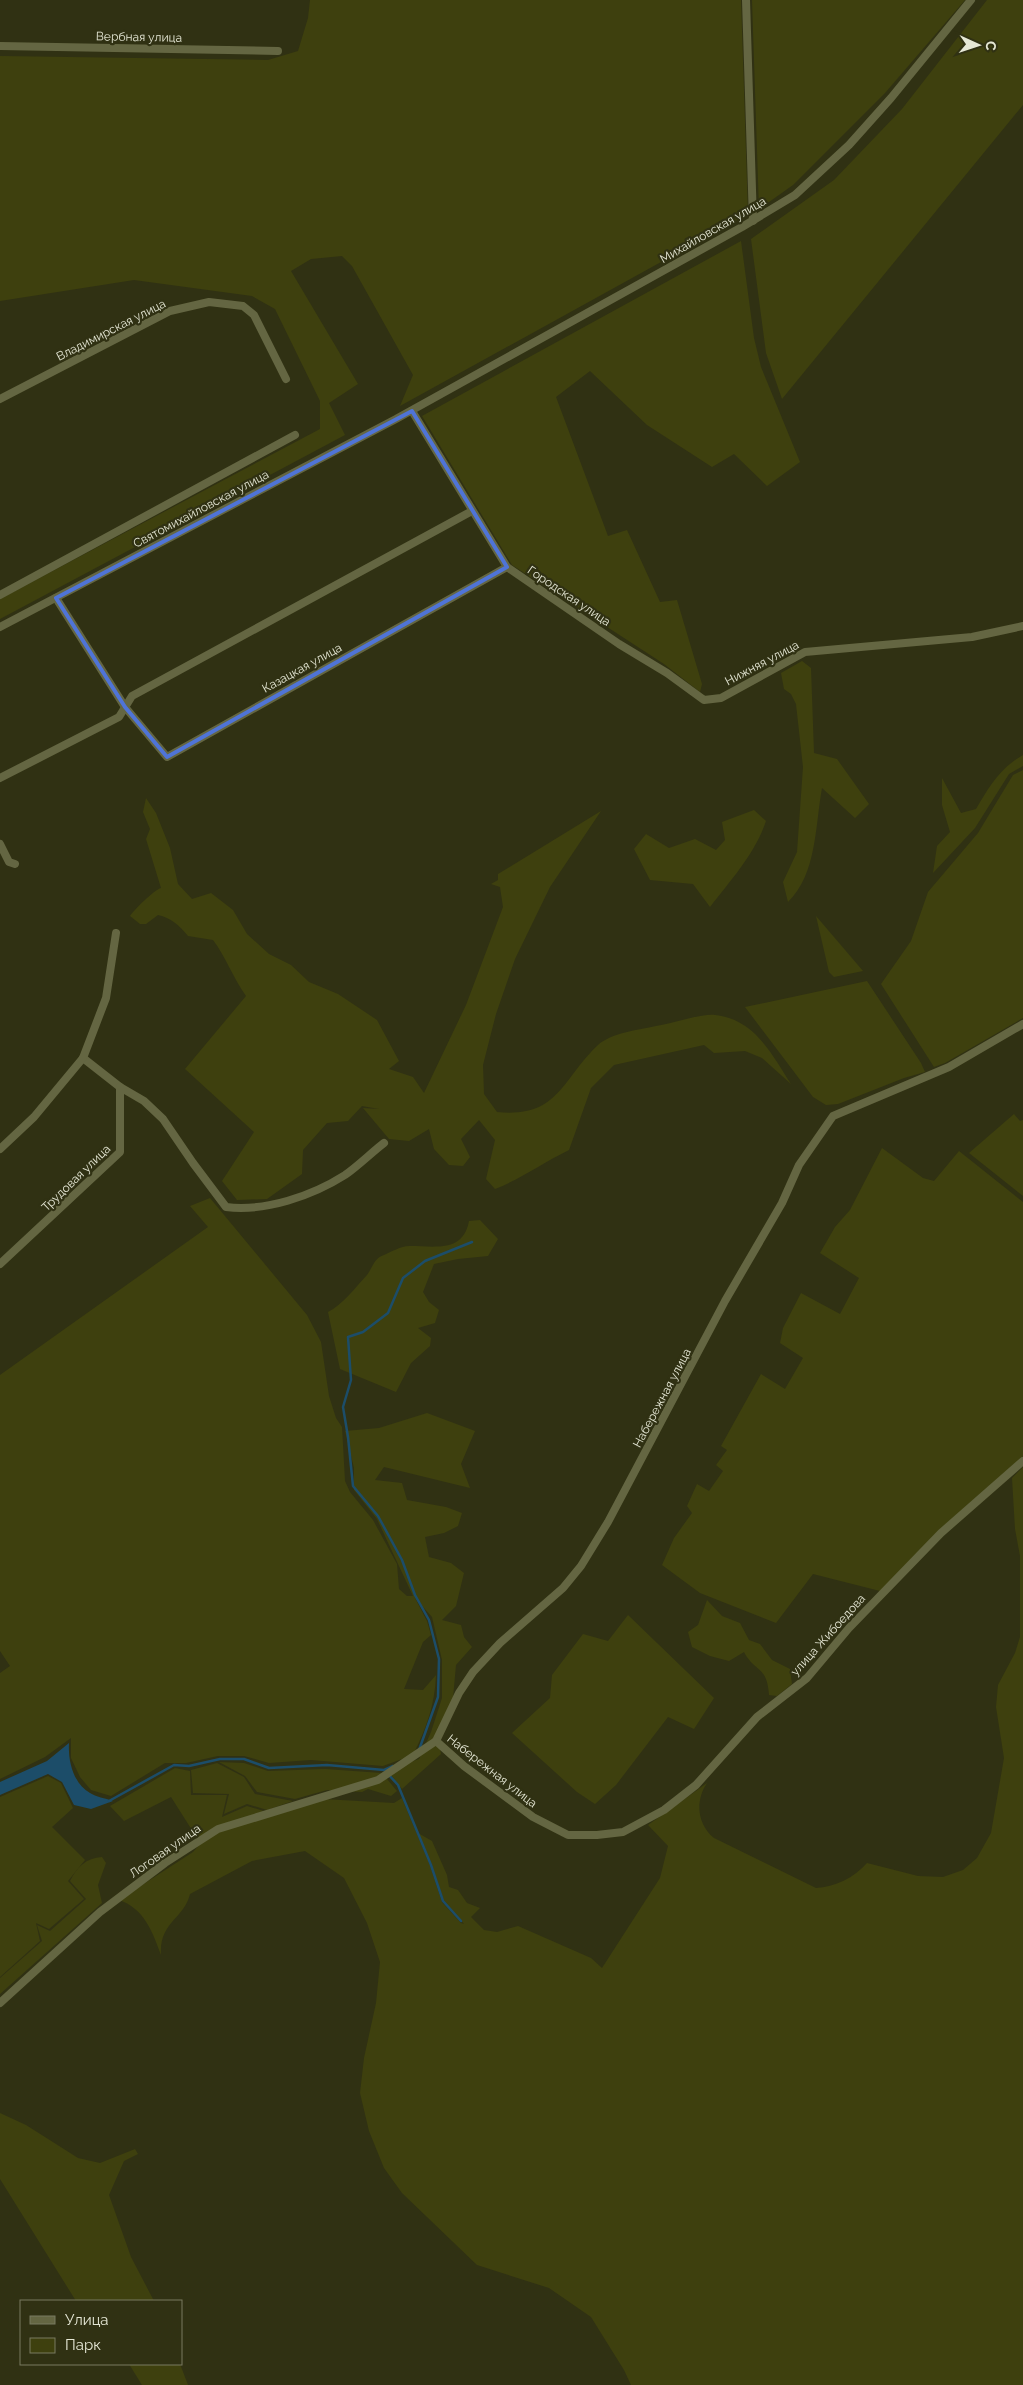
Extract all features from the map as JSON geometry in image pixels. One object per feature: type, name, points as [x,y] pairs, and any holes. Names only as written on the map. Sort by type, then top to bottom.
[{"type":"street","points":[[746,0],[753,221]]},
{"type":"street","name":"Михайловская улица","points":[[412,411],[753,221],[795,194],[849,145],[892,98],[971,0]]},
{"type":"street","name":"Вербная улица","points":[[0,46],[278,50]]},
{"type":"street","name":"Владимирская улица","points":[[0,399],[170,311],[209,302],[243,306],[254,315],[286,379]]},
{"type":"street","points":[[412,411],[507,567]]},
{"type":"street","name":"Святомихайловская улица","points":[[0,627],[412,411]]},
{"type":"street","name":"Святомихайловская улица","points":[[0,595],[295,435]]},
{"type":"street","points":[[0,778],[119,717],[132,696],[472,511]]},
{"type":"street","name":"Казацкая улица","points":[[56,598],[125,707],[167,757],[507,567]]},
{"type":"street","name":"Городская улица","points":[[507,567],[619,644]]},
{"type":"street","name":"Нижняя улица","points":[[619,644],[668,673],[704,700],[721,698],[805,652],[972,637],[1023,626]]},
{"type":"street","points":[[0,844],[9,862],[15,864]]},
{"type":"street","points":[[0,1148],[34,1117],[83,1058],[106,998],[116,933]]},
{"type":"street","name":"Набережная улица","points":[[533,1817],[464,1766],[436,1741],[459,1693],[473,1672],[500,1643],[563,1588],[581,1566],[612,1514],[725,1300],[765,1235],[799,1166],[833,1116],[949,1067],[1023,1024]]},
{"type":"street","points":[[83,1058],[120,1088],[144,1101],[163,1119],[192,1163],[226,1206],[238,1208],[273,1204],[304,1195],[344,1175],[384,1143]]},
{"type":"street","name":"Трудовая улица","points":[[0,1264],[120,1152],[120,1088]]},
{"type":"street","name":"улица Жибоедова","points":[[533,1817],[568,1835],[597,1835],[623,1832],[664,1810],[696,1785],[757,1717],[807,1678],[862,1614],[941,1533],[1023,1461]]},
{"type":"street","name":"Логовая улица","points":[[0,2003],[100,1912],[166,1863],[218,1829],[378,1780],[436,1741]]},
{"type":"highlighted area","points":[[412,411],[507,567],[167,757],[125,707],[56,598]]},
{"type":"green space","points":[[310,0],[741,0],[748,214],[400,406],[413,375],[352,266],[342,256],[311,259],[291,271],[358,384],[329,403],[345,435],[0,619],[0,599],[320,429],[320,401],[275,309],[252,296],[134,280],[0,301],[0,56],[268,60],[298,51],[308,18]]},
{"type":"green space","points":[[752,0],[965,0],[885,93],[793,185],[759,209]]},
{"type":"green space","points":[[987,0],[1023,0],[1023,105],[782,399],[766,353],[751,239],[834,180],[902,109]]},
{"type":"green space","points":[[741,241],[754,338],[761,367],[800,462],[767,486],[734,454],[712,467],[647,425],[590,371],[556,397],[608,536],[627,530],[660,602],[677,600],[702,684],[700,692],[664,664],[512,565],[422,416]]},
{"type":"green space","points":[[802,661],[811,668],[814,753],[837,759],[869,804],[855,818],[822,788],[810,864],[798,891],[788,902],[783,882],[797,852],[803,767],[796,704],[791,694],[784,689],[781,673]]},
{"type":"green space","points":[[1023,755],[1023,766],[1009,774],[975,828],[933,873],[937,846],[950,832],[942,805],[942,778],[961,813],[976,809],[1001,772]]},
{"type":"green space","points":[[1023,770],[1023,1018],[945,1063],[934,1067],[881,984],[911,941],[928,892],[978,833],[1013,775]]},
{"type":"green space","points":[[146,798],[156,813],[170,848],[178,884],[192,899],[211,893],[233,910],[247,934],[269,954],[291,965],[309,982],[338,994],[377,1020],[399,1061],[389,1069],[413,1077],[424,1093],[466,1005],[503,907],[500,887],[491,884],[498,880],[498,874],[601,811],[550,887],[515,959],[496,1014],[483,1065],[484,1094],[497,1112],[518,1112],[534,1109],[546,1103],[557,1094],[586,1058],[603,1041],[625,1032],[710,1015],[729,1018],[741,1023],[752,1031],[769,1050],[791,1084],[762,1058],[745,1051],[714,1053],[704,1045],[614,1065],[591,1088],[569,1150],[495,1189],[486,1179],[495,1140],[479,1120],[461,1139],[470,1157],[463,1166],[449,1165],[434,1149],[429,1129],[409,1141],[389,1139],[363,1108],[379,1109],[362,1106],[348,1121],[327,1123],[303,1150],[302,1174],[267,1199],[237,1200],[222,1181],[254,1132],[185,1069],[246,996],[213,940],[188,936],[175,922],[163,916],[158,915],[146,924],[140,924],[130,916],[149,896],[161,888],[146,839],[150,829],[143,812]]},
{"type":"green space","points":[[754,810],[766,821],[756,845],[710,907],[693,884],[650,880],[634,849],[646,834],[669,848],[695,839],[716,850],[725,840],[722,822]]},
{"type":"green space","points":[[816,916],[863,971],[834,977],[829,972]]},
{"type":"green space","points":[[867,981],[925,1072],[904,1078],[838,1104],[826,1105],[813,1097],[745,1007]]},
{"type":"green space","points":[[1014,1114],[1020,1121],[1023,1120],[1023,1196],[969,1153]]},
{"type":"green space","points":[[882,1148],[923,1178],[934,1181],[959,1151],[1023,1202],[1023,1456],[938,1531],[880,1591],[813,1574],[776,1623],[700,1593],[662,1565],[674,1538],[692,1513],[687,1506],[697,1484],[709,1491],[723,1471],[716,1465],[727,1450],[721,1446],[761,1374],[785,1389],[803,1358],[780,1343],[783,1328],[801,1293],[840,1314],[859,1278],[820,1253],[835,1227],[850,1210]]},
{"type":"green space","points":[[210,1198],[307,1315],[321,1342],[329,1396],[336,1418],[342,1427],[345,1481],[350,1492],[373,1520],[397,1564],[399,1589],[407,1596],[413,1596],[377,1519],[354,1490],[354,1468],[345,1431],[379,1428],[427,1413],[475,1431],[461,1464],[470,1488],[384,1467],[375,1480],[402,1483],[407,1500],[446,1507],[462,1513],[458,1526],[444,1533],[425,1537],[429,1557],[451,1563],[464,1573],[456,1606],[442,1620],[461,1625],[464,1637],[472,1647],[456,1665],[453,1698],[437,1732],[441,1754],[402,1789],[387,1770],[419,1759],[431,1732],[442,1698],[442,1660],[432,1617],[415,1598],[427,1621],[431,1635],[423,1642],[404,1689],[423,1690],[436,1675],[434,1696],[429,1716],[413,1755],[383,1766],[311,1760],[269,1763],[244,1756],[218,1756],[186,1763],[165,1763],[111,1796],[91,1790],[80,1777],[71,1758],[71,1738],[45,1757],[0,1779],[0,1673],[10,1666],[0,1651],[0,1375],[208,1227],[190,1206]]},
{"type":"green space","points":[[480,1220],[498,1239],[488,1256],[434,1264],[423,1292],[429,1302],[439,1310],[435,1323],[418,1328],[431,1338],[430,1346],[411,1363],[396,1392],[340,1369],[328,1312],[354,1290],[381,1256],[406,1246],[446,1246],[461,1238],[466,1231],[469,1221]]},
{"type":"green space","points":[[1023,1467],[1023,2385],[631,2385],[624,2370],[591,2317],[549,2288],[477,2265],[402,2193],[384,2168],[369,2131],[360,2093],[364,2058],[376,2003],[380,1962],[367,1923],[344,1878],[305,1851],[252,1861],[190,1894],[183,1909],[164,1935],[161,1944],[161,1955],[151,1930],[141,1915],[128,1904],[119,1900],[193,1852],[201,1843],[219,1831],[323,1799],[394,1803],[402,1798],[430,1865],[442,1902],[461,1923],[464,1924],[444,1901],[432,1865],[418,1833],[432,1841],[447,1875],[449,1887],[458,1890],[467,1903],[480,1908],[471,1917],[484,1930],[497,1932],[518,1926],[591,1958],[602,1968],[660,1878],[668,1846],[648,1825],[707,1783],[699,1805],[704,1826],[714,1838],[816,1888],[844,1881],[867,1863],[918,1876],[943,1877],[963,1870],[977,1858],[991,1833],[1004,1758],[996,1707],[998,1685],[1015,1653],[1020,1637],[1020,1556],[1015,1529],[1012,1478]]},
{"type":"green space","points":[[707,1600],[722,1616],[740,1623],[749,1640],[760,1644],[772,1660],[790,1669],[792,1684],[777,1696],[769,1695],[766,1679],[744,1652],[729,1661],[710,1656],[692,1647],[688,1632],[698,1625]]},
{"type":"green space","points":[[628,1615],[714,1698],[694,1729],[668,1717],[616,1785],[595,1804],[577,1792],[512,1733],[550,1698],[552,1675],[583,1634],[608,1641]]},
{"type":"green space","points":[[219,1762],[244,1763],[268,1771],[325,1769],[382,1773],[397,1791],[391,1796],[368,1789],[362,1792],[327,1790],[295,1799],[257,1792],[245,1776]]},
{"type":"green space","points":[[217,1763],[244,1777],[255,1794],[293,1801],[267,1810],[247,1804],[224,1814],[229,1794],[193,1793],[191,1770]]},
{"type":"green space","points":[[175,1768],[190,1771],[191,1795],[227,1795],[222,1817],[247,1806],[264,1811],[217,1827],[197,1838],[171,1797],[124,1821],[110,1806]]},
{"type":"green space","points":[[48,1776],[61,1783],[73,1808],[52,1827],[85,1860],[68,1881],[84,1899],[49,1929],[36,1923],[40,1941],[0,1977],[0,1797]]},
{"type":"green space","points":[[102,1857],[106,1863],[98,1885],[102,1903],[0,1994],[0,1978],[42,1941],[37,1925],[50,1931],[86,1899],[70,1881],[76,1871],[87,1861]]},
{"type":"green space","points":[[0,2113],[26,2125],[78,2158],[100,2163],[135,2149],[138,2154],[124,2161],[109,2195],[131,2257],[153,2300],[75,2300],[0,2179]]},
{"type":"green space","points":[[130,2365],[180,2365],[188,2385],[142,2385]]},
{"type":"water","points":[[69,1743],[69,1757],[79,1784],[92,1794],[113,1801],[91,1809],[74,1805],[62,1782],[48,1774],[0,1795],[0,1782],[47,1761]]},
{"type":"waterway","points":[[419,1750],[438,1697],[439,1659],[429,1620],[415,1595],[402,1560],[378,1516],[353,1486],[343,1407],[351,1380],[348,1337],[363,1332],[388,1313],[403,1278],[425,1261],[472,1242]]},
{"type":"waterway","points":[[109,1801],[174,1765],[189,1766],[220,1759],[244,1759],[269,1768],[327,1765],[384,1770],[393,1766]]},
{"type":"waterway","points":[[388,1774],[398,1785],[431,1865],[443,1901],[461,1921]]}]
